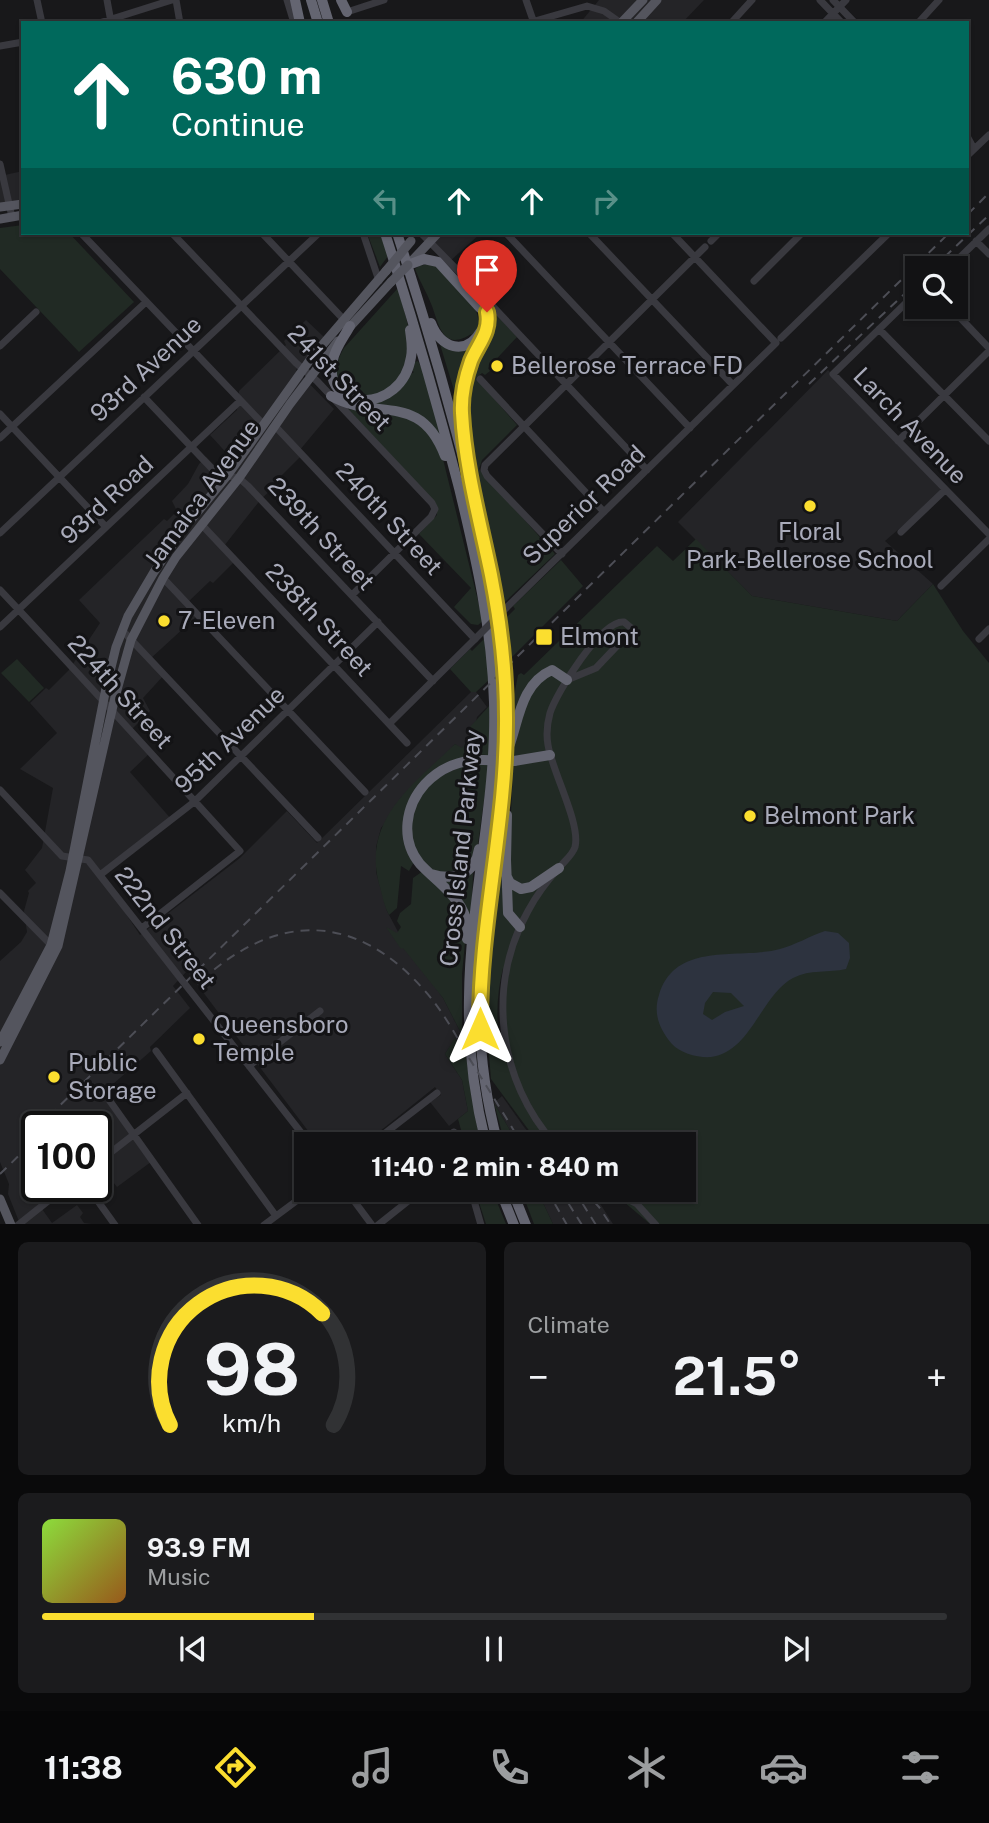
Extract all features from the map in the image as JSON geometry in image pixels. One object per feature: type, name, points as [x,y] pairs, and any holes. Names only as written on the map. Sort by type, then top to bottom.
[{"type":"highway","points":[[295,0],[300,21]]},
{"type":"highway","points":[[311,0],[317,21]]},
{"type":"highway","points":[[322,0],[328,21]]},
{"type":"highway","points":[[342,0],[349,17]]},
{"type":"highway","name":"Cross Island Parkway","points":[[386,235],[464,510],[484,601],[492,667],[494,752],[469,980],[470,1055],[483,1132]]},
{"type":"highway","name":"Cross Island Parkway","points":[[398,235],[454,419],[490,573],[501,635],[509,758],[480,987],[482,1060],[495,1132]]},
{"type":"highway","points":[[413,261],[427,259],[438,262],[478,306],[482,325],[475,339],[458,346],[443,342],[415,289]]},
{"type":"highway","points":[[466,278],[484,303],[489,322],[469,368],[463,391],[462,414],[471,491]]},
{"type":"highway","points":[[347,323],[334,355],[333,378],[340,390],[352,398],[362,401],[377,399],[399,384],[410,364],[412,348],[408,306]]},
{"type":"highway","points":[[331,396],[356,407],[396,410],[409,414],[425,425],[441,447],[464,510]]},
{"type":"highway","points":[[509,758],[520,708],[534,686],[552,670],[568,680]]},
{"type":"highway","points":[[469,980],[465,914],[458,902],[416,859],[407,826],[410,807],[421,789],[438,773],[457,764],[550,755]]},
{"type":"highway","points":[[504,781],[508,804],[508,913],[520,927]]},
{"type":"highway","points":[[431,874],[453,877],[469,871],[475,862],[487,827]]},
{"type":"highway","points":[[506,875],[510,883],[521,889],[531,887],[559,868]]},
{"type":"highway","points":[[507,1202],[511,1224]]},
{"type":"highway","points":[[512,1202],[526,1224]]},
{"type":"main road","points":[[623,21],[643,0]]},
{"type":"main road","points":[[638,21],[657,0]]},
{"type":"main road","points":[[0,219],[21,215]]},
{"type":"main road","name":"Jamaica Avenue","points":[[76,858],[103,700],[122,630],[154,572],[196,513],[417,235]]},
{"type":"main road","name":"Jamaica Avenue","points":[[347,323],[413,261],[436,235]]},
{"type":"main road","name":"Jamaica Avenue","points":[[0,1060],[3,1041],[54,948],[131,640],[163,578],[201,524],[239,478],[307,373]]},
{"type":"main road","points":[[0,1199],[10,1224]]},
{"type":"street","points":[[37,0],[42,21]]},
{"type":"street","points":[[107,0],[111,21],[174,0],[179,21]]},
{"type":"street","points":[[287,0],[293,21]]},
{"type":"street","points":[[349,17],[384,0]]},
{"type":"street","points":[[526,0],[532,21]]},
{"type":"street","points":[[732,21],[752,0]]},
{"type":"street","points":[[820,0],[840,21]]},
{"type":"street","points":[[833,0],[853,21]]},
{"type":"street","points":[[826,21],[846,0]]},
{"type":"street","points":[[920,21],[939,0]]},
{"type":"street","points":[[535,21],[587,6],[604,10],[618,21]]},
{"type":"street","points":[[0,46],[21,42]]},
{"type":"street","points":[[970,150],[989,135]]},
{"type":"street","points":[[0,164],[4,207],[12,217]]},
{"type":"street","points":[[961,256],[989,229]]},
{"type":"street","points":[[83,235],[264,425]]},
{"type":"street","name":"241st Street","points":[[174,235],[432,503],[435,509],[431,517],[395,553]]},
{"type":"street","points":[[264,235],[347,323]]},
{"type":"street","name":"93rd Avenue","points":[[0,533],[317,235]]},
{"type":"street","points":[[362,235],[379,281]]},
{"type":"street","points":[[422,235],[648,470]]},
{"type":"street","points":[[508,235],[691,428]]},
{"type":"street","points":[[591,235],[733,385]]},
{"type":"street","points":[[674,235],[779,341]]},
{"type":"street","points":[[562,554],[487,476],[484,468],[717,235]]},
{"type":"street","points":[[754,281],[800,235]]},
{"type":"street","name":"Superior Road","points":[[390,723],[887,235]]},
{"type":"street","points":[[976,241],[989,254]]},
{"type":"street","points":[[0,438],[146,302]]},
{"type":"street","points":[[905,304],[879,329],[989,441]]},
{"type":"street","points":[[0,346],[36,312]]},
{"type":"street","points":[[898,441],[989,350],[960,319]]},
{"type":"street","name":"Larch Avenue","points":[[879,329],[833,374],[989,536]]},
{"type":"street","points":[[480,379],[604,512]]},
{"type":"street","name":"239th Street","points":[[144,397],[217,474],[239,478],[433,681]]},
{"type":"street","name":"93rd Road","points":[[0,627],[240,401]]},
{"type":"street","points":[[0,414],[106,527]]},
{"type":"street","name":"240th Street","points":[[275,426],[475,639]]},
{"type":"street","points":[[901,532],[945,490]]},
{"type":"street","name":"238th Street","points":[[201,524],[407,743]]},
{"type":"street","points":[[941,586],[989,536]]},
{"type":"street","points":[[352,595],[395,553]]},
{"type":"street","points":[[163,578],[365,792]]},
{"type":"street","name":"224th Street","points":[[0,590],[240,851],[142,928]]},
{"type":"street","name":"95th Avenue","points":[[100,875],[194,802],[378,622]]},
{"type":"street","points":[[547,1132],[526,1103],[514,1075],[503,1023],[504,981],[520,927],[537,897],[572,852],[576,835],[550,755],[548,718],[553,704],[583,655],[617,622],[624,622],[634,630],[592,670],[568,680]]},
{"type":"street","points":[[979,639],[989,629]]},
{"type":"street","points":[[122,630],[318,838]]},
{"type":"street","points":[[583,655],[586,666],[592,670]]},
{"type":"street","name":"222nd Street","points":[[0,790],[62,856],[88,860],[301,1132]]},
{"type":"street","points":[[0,893],[54,948]]},
{"type":"street","points":[[0,907],[7,900]]},
{"type":"street","points":[[249,1066],[320,1011]]},
{"type":"street","points":[[156,1051],[276,1216]]},
{"type":"street","points":[[112,1151],[187,1093]]},
{"type":"street","points":[[387,1132],[437,1093]]},
{"type":"street","points":[[107,1097],[198,1224]]},
{"type":"street","points":[[18,1224],[46,1202]]},
{"type":"street","points":[[99,1202],[115,1224]]},
{"type":"street","points":[[264,1224],[295,1202]]},
{"type":"street","points":[[356,1202],[375,1224],[405,1202]]},
{"type":"street","points":[[475,1202],[481,1224]]},
{"type":"street","points":[[633,1202],[656,1224]]},
{"type":"shaded area","points":[[599,0],[704,0],[684,21],[582,21]]},
{"type":"shaded area","points":[[21,171],[21,201],[0,204],[0,176]]},
{"type":"shaded area","points":[[21,225],[21,235],[71,235],[134,302],[79,352],[0,269],[0,228]]},
{"type":"shaded area","points":[[368,235],[381,235],[388,256],[380,267]]},
{"type":"shaded area","points":[[423,235],[479,235],[448,263]]},
{"type":"shaded area","points":[[428,264],[438,266],[475,307],[478,327],[474,337],[471,334],[454,340],[448,338],[440,328],[415,269]]},
{"type":"shaded area","points":[[398,288],[410,336],[410,353],[405,373],[393,387],[378,394],[362,396],[348,392],[339,382],[337,368],[344,348]]},
{"type":"shaded area","points":[[489,307],[517,337],[488,368],[490,371],[476,378],[517,425],[482,460],[479,469],[555,554],[505,602],[468,440],[467,411],[472,383],[469,381]]},
{"type":"shaded area","points":[[306,320],[324,337],[296,370],[334,409],[299,451],[302,455],[281,476],[283,479],[261,499],[224,546],[236,560],[213,583],[210,581],[187,603],[198,615],[150,659],[164,675],[143,698],[150,711],[131,730],[150,753],[130,772],[172,820],[100,875],[140,935],[240,858],[287,811],[317,843],[471,692],[476,692],[487,707],[477,717],[474,732],[462,749],[455,744],[381,828],[376,847],[376,872],[387,911],[405,945],[443,998],[462,1035],[458,1043],[455,1039],[445,1054],[462,1080],[468,1111],[449,1126],[430,1102],[441,1095],[435,1087],[379,1132],[309,1132],[187,971],[173,986],[190,1008],[150,1047],[151,1051],[105,1091],[155,1159],[117,1187],[112,1181],[112,1111],[21,1111],[21,1202],[51,1202],[42,1209],[52,1223],[77,1205],[83,1213],[80,1217],[84,1223],[92,1224],[20,1224],[8,1194],[9,1184],[0,1162],[0,961],[21,942],[27,932],[24,911],[28,891],[36,883],[25,870],[42,848],[53,788],[20,769],[57,733],[30,703],[46,688],[49,690],[69,670],[100,623],[79,600],[164,519],[167,521],[177,511],[172,501],[188,484],[206,457],[222,473],[232,459],[210,435],[237,410],[239,391],[286,345],[284,341]]},
{"type":"shaded area","points":[[439,341],[474,348],[457,400]]},
{"type":"shaded area","points":[[418,361],[424,373],[444,447],[428,424],[366,404],[414,372],[411,370],[412,363]]},
{"type":"shaded area","name":"Floral Park-Bellerose School","points":[[828,370],[944,490],[885,541],[933,584],[897,621],[752,596],[678,522]]},
{"type":"shaded area","points":[[348,409],[408,417],[429,432],[441,451],[483,621],[478,625],[471,624],[454,607],[471,588],[419,534],[437,515],[436,504]]},
{"type":"shaded area","name":"Belmont Park","points":[[696,539],[752,596],[897,621],[933,584],[963,631],[989,663],[989,1224],[650,1224],[624,1202],[696,1202],[696,1132],[530,1132],[491,1079],[486,1019],[487,978],[497,876],[499,866],[502,867],[511,812],[516,710],[511,722],[511,703],[518,675],[524,675],[657,546],[673,561]],"holes":[[[503,968],[502,1044],[498,1006]]]},
{"type":"shaded area","points":[[561,560],[583,586],[510,659],[506,618],[515,609],[513,606]]},
{"type":"shaded area","points":[[485,638],[489,680],[476,692],[471,692],[450,669]]},
{"type":"shaded area","points":[[17,659],[44,688],[29,702],[1,673]]},
{"type":"shaded area","points":[[490,705],[489,764],[477,851],[473,861],[459,873],[445,873],[436,871],[417,853],[413,842],[412,819],[426,788],[408,806],[414,862],[409,871],[401,866],[397,908],[389,915],[379,884],[376,861],[378,840],[385,822],[395,805],[423,774],[455,744],[462,748],[474,732],[470,727]],"holes":[[[476,754],[486,755],[432,782],[453,761]]]},
{"type":"shaded area","points":[[423,871],[459,907],[466,932],[462,974],[462,1035],[443,998],[386,927],[397,933],[401,927],[397,921],[400,913],[411,904],[413,878]]},
{"type":"shaded area","points":[[472,872],[473,874],[471,922],[444,881]]},
{"type":"shaded area","points":[[455,1038],[466,1057],[478,1132],[462,1132],[458,1119],[468,1111],[462,1080],[445,1054]]},
{"type":"shaded area","points":[[502,1096],[528,1132],[511,1132],[494,1103]]},
{"type":"shaded area","points":[[494,1103],[511,1132],[502,1132]]},
{"type":"shaded area","points":[[479,1202],[497,1202],[506,1224],[486,1224]]},
{"type":"shaded area","points":[[526,1202],[543,1202],[553,1224],[534,1224]]},
{"type":"shaded area","points":[[543,1202],[598,1202],[613,1224],[553,1224]]},
{"type":"water","points":[[825,931],[838,933],[849,943],[850,958],[846,969],[806,973],[793,978],[772,997],[746,1034],[725,1053],[711,1057],[695,1056],[680,1050],[667,1038],[658,1021],[657,1002],[667,978],[679,966],[710,956],[780,949]],"holes":[[[713,992],[731,993],[744,1006],[725,1012],[712,1020],[703,1014],[705,1003]]]},
{"type":"railway","points":[[969,213],[989,193]]},
{"type":"railway","points":[[969,234],[989,215]]},
{"type":"railway","points":[[54,1111],[947,235]]},
{"type":"railway","points":[[946,256],[968,235]]},
{"type":"railway","points":[[809,384],[905,293]]},
{"type":"railway","points":[[202,980],[231,957],[259,942],[288,933],[316,930],[345,935],[372,947],[399,965],[437,1006],[515,1132]]},
{"type":"railway","points":[[0,1174],[21,1154]]},
{"type":"railway","points":[[554,1202],[566,1224]]},
{"type":"railway","points":[[568,1202],[581,1224]]},
{"type":"railway","points":[[582,1202],[595,1224]]},
{"type":"railway","points":[[594,1202],[610,1224]]},
{"type":"place","name":"Bellerose Terrace FD","points":[[497,366]]},
{"type":"place","name":"Floral Park-Bellerose School","points":[[810,506]]},
{"type":"place","name":"7-Eleven","points":[[164,621]]},
{"type":"place","name":"Elmont","points":[[544,637]]},
{"type":"place","name":"Belmont Park","points":[[750,816]]},
{"type":"place","name":"Queensboro Temple","points":[[199,1039]]},
{"type":"place","name":"Public Storage","points":[[54,1077]]},
{"type":"route","points":[[480,1029],[480,987],[504,781],[505,676],[498,615],[471,491],[462,407],[469,368],[487,331],[487,312]]}]
